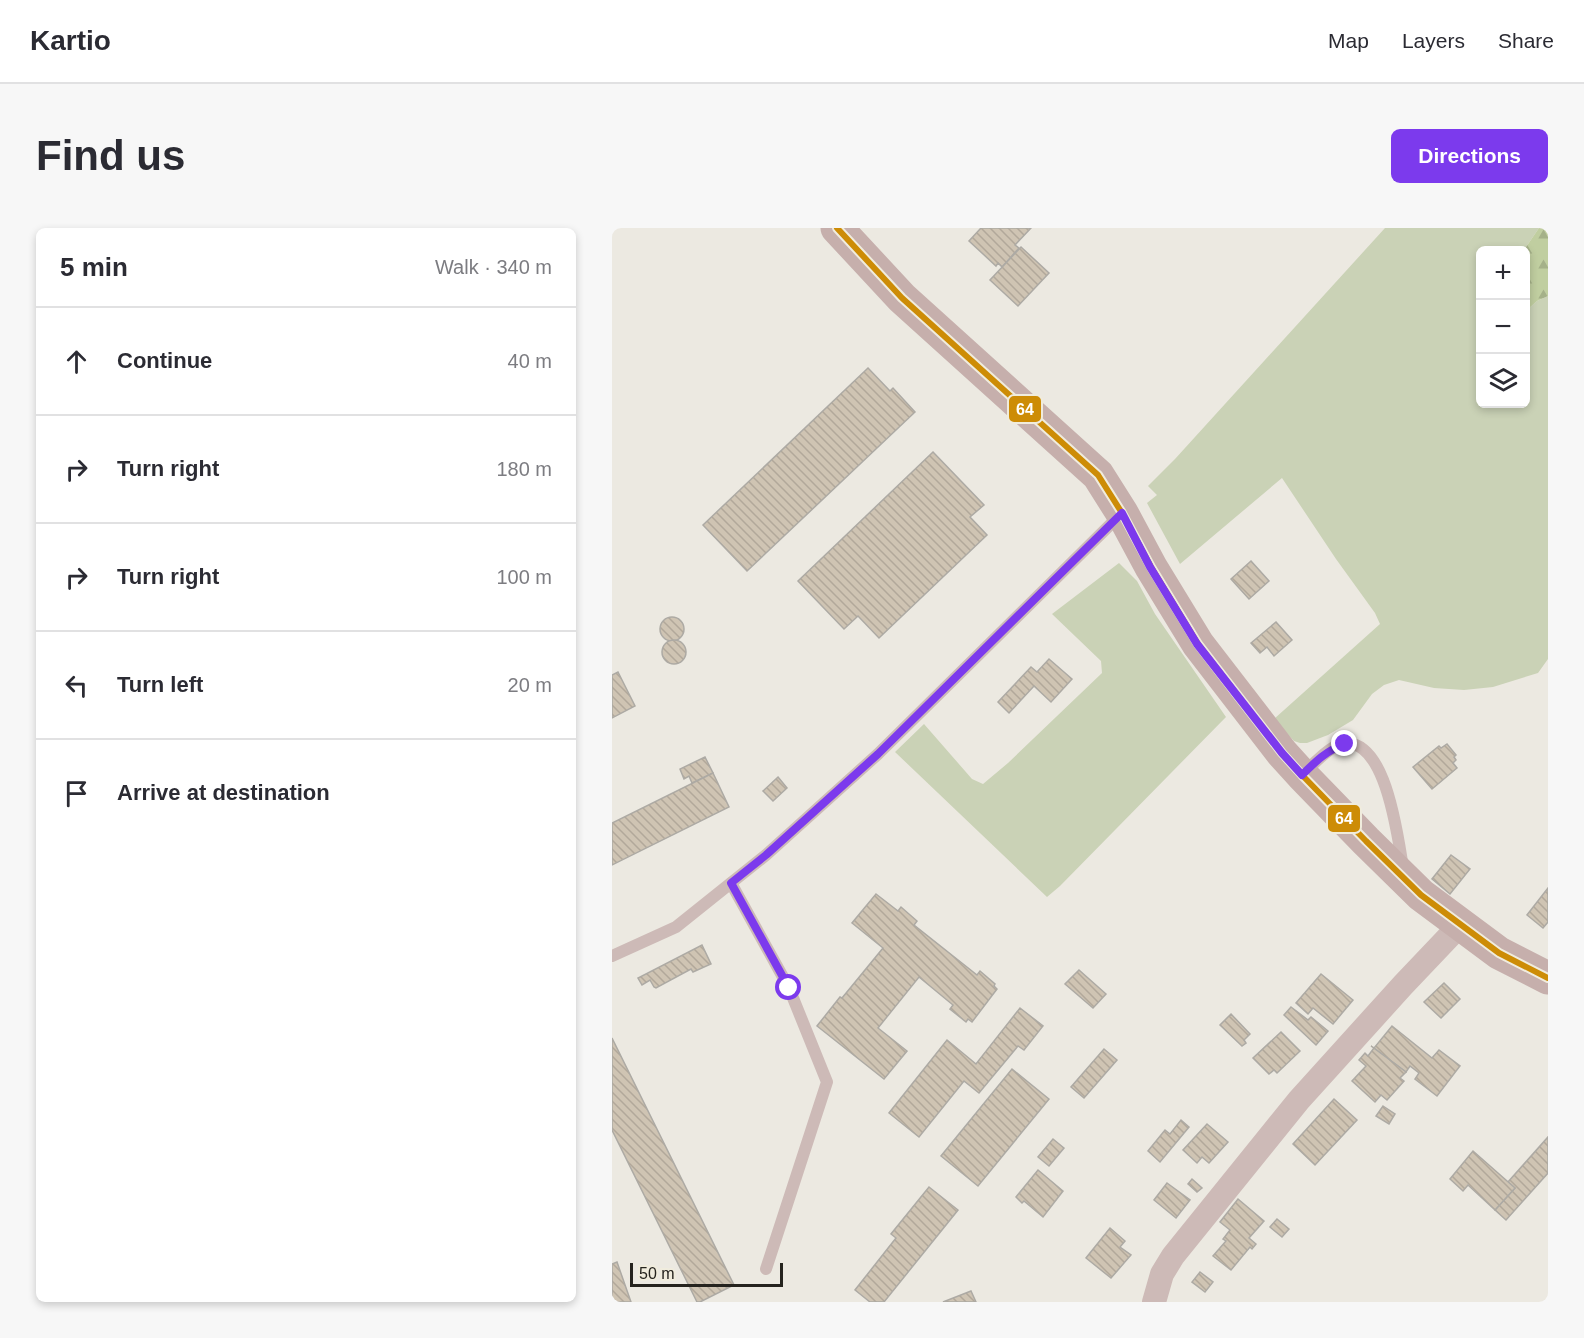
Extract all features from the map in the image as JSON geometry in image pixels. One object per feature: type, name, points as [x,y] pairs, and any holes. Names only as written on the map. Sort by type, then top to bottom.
[{"type":"street","points":[[837,228],[902,298],[1098,475],[1197,644],[1282,753],[1302,775],[1421,895],[1500,953],[1548,978]]},
{"type":"street","points":[[1154,1302],[1162,1274],[1173,1256],[1299,1100],[1460,925]]},
{"type":"lane","points":[[612,956],[676,927],[766,855],[878,754],[1122,513]]},
{"type":"lane","points":[[1302,775],[1334,747],[1345,744],[1356,745],[1370,757],[1379,769],[1392,810],[1405,880]]},
{"type":"lane","points":[[731,883],[789,988],[827,1082],[766,1269]]},
{"type":"green space","points":[[1385,228],[1539,228],[1527,246],[1476,246],[1476,408],[1530,408],[1530,307],[1548,296],[1548,659],[1538,673],[1493,687],[1464,690],[1434,688],[1399,680],[1384,685],[1372,694],[1353,720],[1328,735],[1307,743],[1294,741],[1274,719],[1380,624],[1375,613],[1282,478],[1180,564],[1147,503],[1157,495],[1148,486]]},
{"type":"green space","points":[[1539,228],[1548,228],[1548,296],[1530,307],[1530,246],[1527,246]]},
{"type":"green space","points":[[1119,563],[1137,581],[1155,614],[1226,717],[1047,897],[895,752],[924,724],[972,779],[983,784],[1008,763],[1102,673],[1101,661],[1052,614]]},
{"type":"building","points":[[981,228],[1031,228],[1015,245],[1019,248],[1002,267],[998,263],[996,266],[969,241]]},
{"type":"building","points":[[1021,247],[1049,273],[1018,306],[990,280]]},
{"type":"building","points":[[868,368],[890,391],[893,388],[915,412],[747,571],[703,525]]},
{"type":"building","points":[[933,452],[984,505],[970,517],[987,535],[879,638],[858,616],[844,629],[798,581]]},
{"type":"building","points":[[1251,561],[1269,581],[1249,599],[1231,579]]},
{"type":"building","points":[[672,617],[677,618],[683,624],[683,634],[677,640],[672,641],[667,640],[661,634],[660,629],[661,624],[667,618]]},
{"type":"building","points":[[1276,622],[1292,640],[1274,656],[1267,647],[1260,653],[1251,643]]},
{"type":"building","points":[[674,640],[683,643],[686,652],[683,661],[674,664],[665,661],[662,652],[665,643]]},
{"type":"building","points":[[1049,659],[1072,679],[1051,702],[1034,686],[1009,713],[998,702],[1031,667],[1037,672]]},
{"type":"building","points":[[618,672],[635,706],[612,718],[612,675]]},
{"type":"building","points":[[1447,744],[1456,755],[1453,763],[1457,768],[1432,789],[1413,767],[1439,746],[1441,748]]},
{"type":"building","points":[[705,757],[713,773],[692,783],[689,776],[684,779],[680,769]]},
{"type":"building","points":[[713,773],[729,807],[612,865],[612,823]]},
{"type":"building","points":[[778,777],[787,788],[773,801],[763,791]]},
{"type":"building","points":[[1451,855],[1470,869],[1450,894],[1432,879]]},
{"type":"building","points":[[1548,888],[1548,922],[1543,928],[1527,915]]},
{"type":"building","points":[[876,894],[898,911],[901,907],[917,921],[914,925],[977,975],[980,971],[995,984],[997,989],[972,1022],[968,1019],[966,1022],[950,1009],[953,1005],[919,977],[878,1028],[907,1051],[884,1079],[817,1026],[883,948],[852,923]]},
{"type":"building","points":[[702,945],[711,964],[693,972],[691,969],[656,988],[650,980],[642,985],[638,978]]},
{"type":"building","points":[[1079,970],[1106,994],[1093,1008],[1065,984]]},
{"type":"building","points":[[1321,974],[1353,1000],[1333,1024],[1313,1008],[1308,1014],[1296,1003]]},
{"type":"building","points":[[1444,983],[1460,999],[1441,1018],[1424,1002]]},
{"type":"building","points":[[1291,1007],[1308,1020],[1311,1017],[1328,1031],[1316,1045],[1284,1015]]},
{"type":"building","points":[[1020,1008],[1043,1026],[1024,1050],[1018,1046],[979,1093],[964,1081],[919,1137],[889,1113],[947,1040],[976,1064]]},
{"type":"building","points":[[1231,1014],[1250,1034],[1242,1046],[1220,1025]]},
{"type":"building","points":[[1392,1026],[1432,1058],[1439,1050],[1460,1066],[1437,1096],[1415,1079],[1419,1073],[1410,1066],[1406,1072],[1374,1048]]},
{"type":"building","points":[[1281,1032],[1300,1051],[1277,1073],[1274,1070],[1269,1074],[1253,1058]]},
{"type":"building","points":[[612,1038],[734,1285],[700,1302],[697,1302],[612,1130]]},
{"type":"building","points":[[1374,1048],[1406,1072],[1400,1078],[1404,1081],[1387,1100],[1381,1095],[1375,1102],[1352,1081],[1366,1066],[1359,1060],[1365,1053],[1368,1056]]},
{"type":"building","points":[[1104,1049],[1117,1060],[1084,1098],[1071,1087]]},
{"type":"building","points":[[1012,1069],[1049,1099],[978,1186],[941,1156]]},
{"type":"building","points":[[1334,1099],[1357,1120],[1315,1165],[1293,1144]]},
{"type":"building","points":[[1383,1106],[1395,1114],[1389,1124],[1376,1116]]},
{"type":"building","points":[[1181,1120],[1189,1127],[1160,1162],[1148,1151],[1165,1130],[1170,1134]]},
{"type":"building","points":[[1207,1124],[1228,1142],[1209,1163],[1202,1157],[1197,1163],[1183,1150]]},
{"type":"building","points":[[1548,1137],[1548,1173],[1506,1220],[1495,1210],[1515,1188],[1508,1182]]},
{"type":"building","points":[[1053,1139],[1064,1148],[1049,1166],[1038,1157]]},
{"type":"building","points":[[1473,1151],[1515,1188],[1495,1210],[1468,1185],[1463,1191],[1450,1179]]},
{"type":"building","points":[[1038,1170],[1063,1191],[1043,1217],[1016,1197]]},
{"type":"building","points":[[1192,1179],[1202,1188],[1197,1192],[1188,1184]]},
{"type":"building","points":[[1167,1183],[1190,1200],[1176,1218],[1154,1200]]},
{"type":"building","points":[[929,1187],[958,1210],[884,1302],[870,1302],[855,1290],[896,1238],[891,1234]]},
{"type":"building","points":[[1238,1199],[1264,1221],[1249,1238],[1256,1244],[1252,1249],[1250,1247],[1231,1270],[1213,1256],[1226,1241],[1223,1239],[1230,1230],[1220,1222]]},
{"type":"building","points":[[1277,1219],[1289,1229],[1282,1237],[1270,1227]]},
{"type":"building","points":[[1110,1228],[1125,1241],[1120,1247],[1131,1255],[1111,1278],[1086,1258]]},
{"type":"building","points":[[617,1262],[631,1302],[612,1302],[612,1264]]},
{"type":"building","points":[[1200,1272],[1213,1282],[1205,1292],[1192,1282]]},
{"type":"building","points":[[971,1291],[976,1302],[943,1302]]},
{"type":"transit line","name":"64","points":[[837,228],[902,298],[1098,475],[1198,644],[1282,753],[1302,775],[1421,895],[1499,953],[1548,978]]},
{"type":"route","points":[[789,988],[731,883],[766,855],[878,754],[1122,513],[1150,567],[1197,644],[1282,753],[1302,775],[1334,747],[1345,744]]}]
